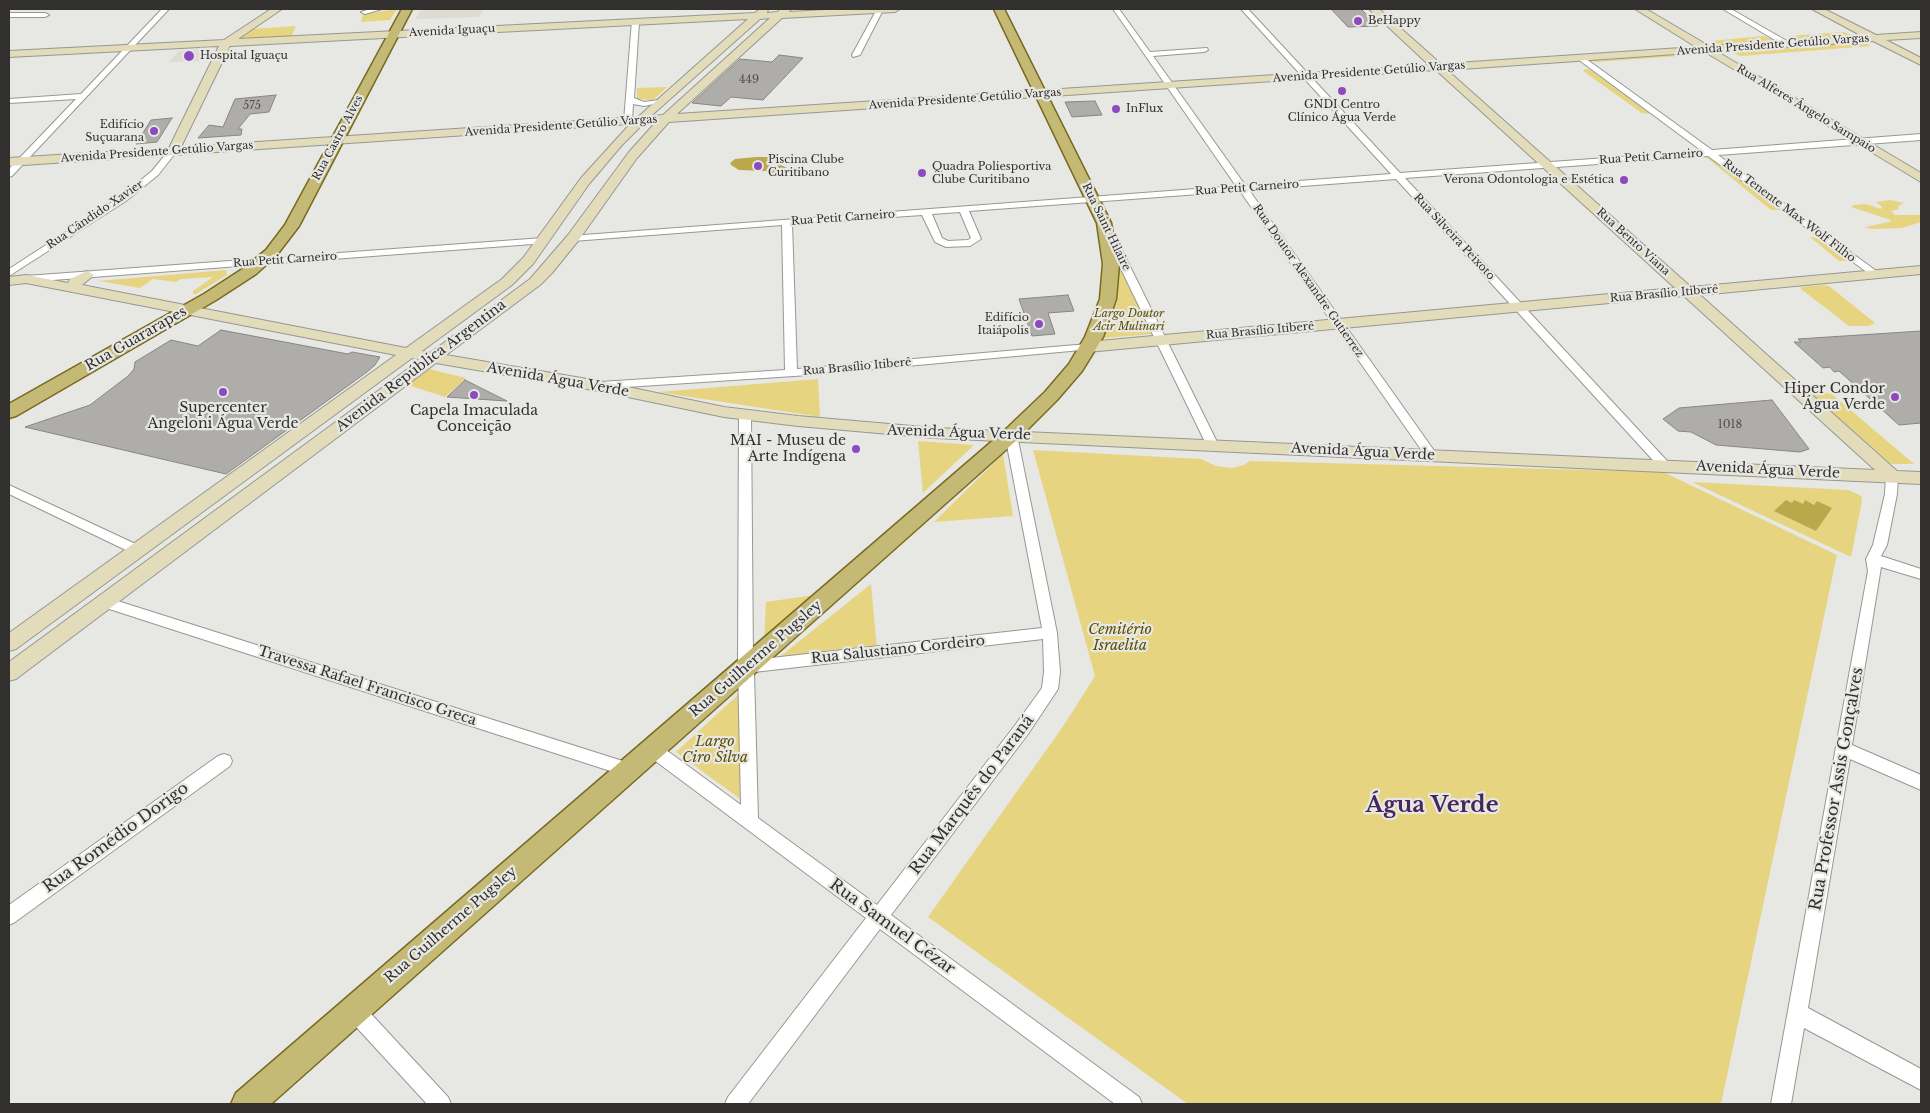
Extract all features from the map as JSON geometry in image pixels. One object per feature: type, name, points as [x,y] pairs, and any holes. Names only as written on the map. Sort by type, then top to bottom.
[{"type":"main road","points":[[226,43],[277,9]]},
{"type":"main road","name":"Rua Castro Alves","points":[[261,262],[286,235],[407,9]]},
{"type":"main road","points":[[635,22],[636,9]]},
{"type":"main road","name":"Avenida República Argentina","points":[[9,643],[507,282],[520,271],[595,169],[634,121],[659,102],[766,9]]},
{"type":"main road","name":"Avenida Iguaçu","points":[[9,54],[757,16],[783,11],[801,14],[895,9]]},
{"type":"main road","name":"Rua Saint Hilaire","points":[[999,9],[1104,223]]},
{"type":"main road","name":"Rua Bento Viana","points":[[1374,9],[1892,476]]},
{"type":"main road","name":"Rua Alferes Ângelo Sampaio","points":[[1640,9],[1921,178]]},
{"type":"main road","points":[[1817,9],[1921,62]]},
{"type":"main road","name":"Avenida República Argentina","points":[[9,673],[535,282],[573,238],[633,155],[664,119],[783,11]]},
{"type":"main road","name":"Avenida Presidente Getúlio Vargas","points":[[15,162],[1921,35]]},
{"type":"main road","name":"Rua Cândido Xavier","points":[[173,151],[226,43]]},
{"type":"main road","name":"Rua Guilherme Pugsley","points":[[247,1104],[1011,435],[1064,382],[1088,347],[1103,316],[1110,282],[1110,255],[1104,223]]},
{"type":"main road","name":"Rua Guararapes","points":[[9,412],[225,288],[261,262]]},
{"type":"main road","name":"Rua Brasílio Itiberê","points":[[1088,347],[1921,270]]},
{"type":"main road","points":[[74,289],[75,282],[87,275]]},
{"type":"main road","name":"Avenida Água Verde","points":[[9,281],[26,279],[434,358],[599,386],[745,415],[887,430],[1921,478]]},
{"type":"street","points":[[9,174],[15,162],[166,9]]},
{"type":"street","points":[[365,12],[379,9]]},
{"type":"street","name":"Rua Doutor Alexandre Gutierrez","points":[[1116,9],[1431,455]]},
{"type":"street","name":"Rua Silveira Peixoto","points":[[1244,9],[1664,466]]},
{"type":"street","points":[[1726,9],[1788,44]]},
{"type":"street","points":[[856,55],[880,10]]},
{"type":"street","points":[[9,15],[45,15]]},
{"type":"street","points":[[634,121],[630,98],[635,22]]},
{"type":"street","points":[[1148,54],[1204,50]]},
{"type":"street","name":"Rua Tenente Max Wolf Filho","points":[[1582,58],[1875,275]]},
{"type":"street","points":[[9,101],[82,96]]},
{"type":"street","points":[[630,98],[637,103],[659,102]]},
{"type":"street","name":"Rua Petit Carneiro","points":[[573,238],[1921,137]]},
{"type":"street","name":"Rua Cândido Xavier","points":[[9,273],[130,194],[155,173],[173,151]]},
{"type":"street","points":[[926,212],[938,240],[946,244],[970,243],[976,240],[963,209]]},
{"type":"street","points":[[787,222],[790,373]]},
{"type":"street","name":"Rua Saint Hilaire","points":[[1104,223],[1212,444]]},
{"type":"street","name":"Rua Petit Carneiro","points":[[26,279],[543,240]]},
{"type":"street","name":"Rua Brasílio Itiberê","points":[[599,386],[790,373],[1088,347]]},
{"type":"street","points":[[745,415],[746,667],[750,822]]},
{"type":"street","name":"Rua Marquês do Paraná","points":[[735,1104],[1045,698],[1052,680],[1050,633],[1011,435]]},
{"type":"street","name":"Rua Professor Assis Gonçalves","points":[[1781,1104],[1876,571],[1873,558],[1880,545],[1891,494],[1892,476]]},
{"type":"street","points":[[9,489],[137,550]]},
{"type":"street","points":[[1873,558],[1921,574]]},
{"type":"street","name":"Travessa Rafael Francisco Greca","points":[[105,602],[629,770]]},
{"type":"street","name":"Rua Salustiano Cordeiro","points":[[746,667],[1050,633]]},
{"type":"street","name":"Rua Samuel Cézar","points":[[652,749],[1132,1104]]},
{"type":"street","points":[[1844,749],[1921,783]]},
{"type":"street","name":"Rua Romédio Dorigo","points":[[9,916],[224,760]]},
{"type":"street","points":[[354,1010],[441,1104]]},
{"type":"street","points":[[1797,1013],[1921,1080]]},
{"type":"shaded area","points":[[422,9],[484,9],[479,17],[415,19]]},
{"type":"shaded area","name":"Hospital Iguaçu","points":[[207,50],[200,61],[169,62],[179,51]]},
{"type":"shaded area","name":"Piscina Clube Curitibano","points":[[777,157],[781,165],[789,169],[790,172],[780,176],[768,171],[739,170],[730,163],[735,159]]},
{"type":"shaded area","points":[[1786,500],[1792,503],[1794,500],[1803,504],[1805,500],[1814,505],[1817,501],[1832,508],[1816,531],[1774,511]]},
{"type":"green space","points":[[397,9],[390,20],[361,22],[363,14]]},
{"type":"green space","points":[[296,26],[291,37],[238,40],[252,29]]},
{"type":"green space","points":[[1844,32],[1855,36],[1797,39],[1789,36]]},
{"type":"green space","points":[[1764,36],[1777,41],[1721,45],[1711,41]]},
{"type":"green space","points":[[1863,41],[1871,46],[1740,56],[1731,52]]},
{"type":"green space","points":[[1707,54],[1595,62],[1592,60]]},
{"type":"green space","points":[[1586,69],[1591,70],[1651,114],[1642,113],[1583,71]]},
{"type":"green space","points":[[667,87],[653,100],[637,99],[637,88]]},
{"type":"green space","points":[[1706,157],[1711,158],[1779,210],[1771,210]]},
{"type":"green space","points":[[1890,200],[1904,203],[1898,206],[1899,209],[1891,211],[1895,215],[1921,215],[1921,222],[1902,228],[1871,229],[1865,227],[1891,220],[1851,207],[1866,204],[1881,209],[1882,207],[1876,202]]},
{"type":"green space","points":[[1810,237],[1820,238],[1852,261],[1839,261]]},
{"type":"green space","name":"Largo Doutor Acir Mulinari","points":[[1119,267],[1152,334],[1104,338],[1117,302]]},
{"type":"green space","points":[[226,270],[227,275],[196,294],[193,294],[193,291],[213,277],[181,279],[176,282],[153,279],[140,288],[99,281]]},
{"type":"green space","points":[[1829,286],[1875,323],[1868,326],[1849,326],[1801,289],[1801,287]]},
{"type":"green space","points":[[429,369],[466,378],[445,397],[408,385]]},
{"type":"green space","points":[[818,379],[820,417],[658,392]]},
{"type":"green space","points":[[1799,383],[1833,395],[1914,464],[1891,464]]},
{"type":"green space","points":[[918,441],[974,445],[923,493]]},
{"type":"green space","name":"Cemitério Israelita","points":[[1033,450],[1201,459],[1216,466],[1232,468],[1244,465],[1250,461],[1663,472],[1837,555],[1721,1104],[1188,1104],[928,917],[1064,725],[1095,676]]},
{"type":"green space","points":[[1003,454],[1013,516],[934,522]]},
{"type":"green space","points":[[1692,482],[1848,490],[1855,493],[1861,496],[1862,501],[1851,557]]},
{"type":"green space","points":[[871,584],[877,649],[772,663]]},
{"type":"green space","points":[[821,594],[764,644],[766,602]]},
{"type":"green space","name":"Largo Ciro Silva","points":[[739,694],[743,801],[676,752]]},
{"type":"building","name":"BeHappy","points":[[1331,9],[1361,9],[1378,26],[1348,27]]},
{"type":"building","points":[[779,55],[803,58],[763,100],[731,97],[721,106],[692,103],[740,59],[772,62]]},
{"type":"building","points":[[276,95],[269,112],[250,114],[238,129],[242,129],[241,135],[198,138],[209,125],[223,127],[235,99]]},
{"type":"building","points":[[1095,101],[1102,115],[1072,117],[1065,102]]},
{"type":"building","name":"Edifício Suçuarana","points":[[172,118],[157,142],[136,144],[151,120]]},
{"type":"building","name":"Edifício Itaiápolis","points":[[1068,295],[1074,311],[1048,313],[1055,334],[1032,336],[1019,299]]},
{"type":"building","name":"Supercenter Angeloni Água Verde","points":[[221,330],[348,354],[352,352],[380,357],[367,372],[226,474],[25,427],[90,405],[128,376],[134,369],[135,362],[171,340],[198,346]]},
{"type":"building","name":"Hiper Condor Água Verde","points":[[1921,331],[1921,423],[1899,425],[1839,371],[1834,372],[1830,367],[1823,368],[1794,342],[1801,342],[1798,339]]},
{"type":"building","name":"Capela Imaculada Conceição","points":[[465,380],[507,401],[447,397]]},
{"type":"building","points":[[1772,400],[1809,449],[1800,452],[1716,445],[1691,432],[1678,431],[1663,419],[1679,408]]},
{"type":"place","name":"BeHappy","points":[[1358,21]]},
{"type":"place","name":"Hospital Iguaçu","points":[[189,56]]},
{"type":"place","name":"GNDI Centro Clínico Água Verde","points":[[1342,91]]},
{"type":"place","name":"InFlux","points":[[1116,109]]},
{"type":"place","name":"Edifício Suçuarana","points":[[154,131]]},
{"type":"place","name":"Piscina Clube Curitibano","points":[[758,166]]},
{"type":"place","name":"Quadra Poliesportiva Clube Curitibano","points":[[922,173]]},
{"type":"place","name":"Verona Odontologia e Estética","points":[[1624,180]]},
{"type":"place","name":"Edifício Itaiápolis","points":[[1039,324]]},
{"type":"place","name":"Supercenter Angeloni Água Verde","points":[[223,392]]},
{"type":"place","name":"Capela Imaculada Conceição","points":[[474,395]]},
{"type":"place","name":"Hiper Condor Água Verde","points":[[1895,397]]},
{"type":"place","name":"MAI - Museu de Arte Indígena","points":[[856,449]]},
{"type":"district","name":"Água Verde","points":[[1432,806]]}]
